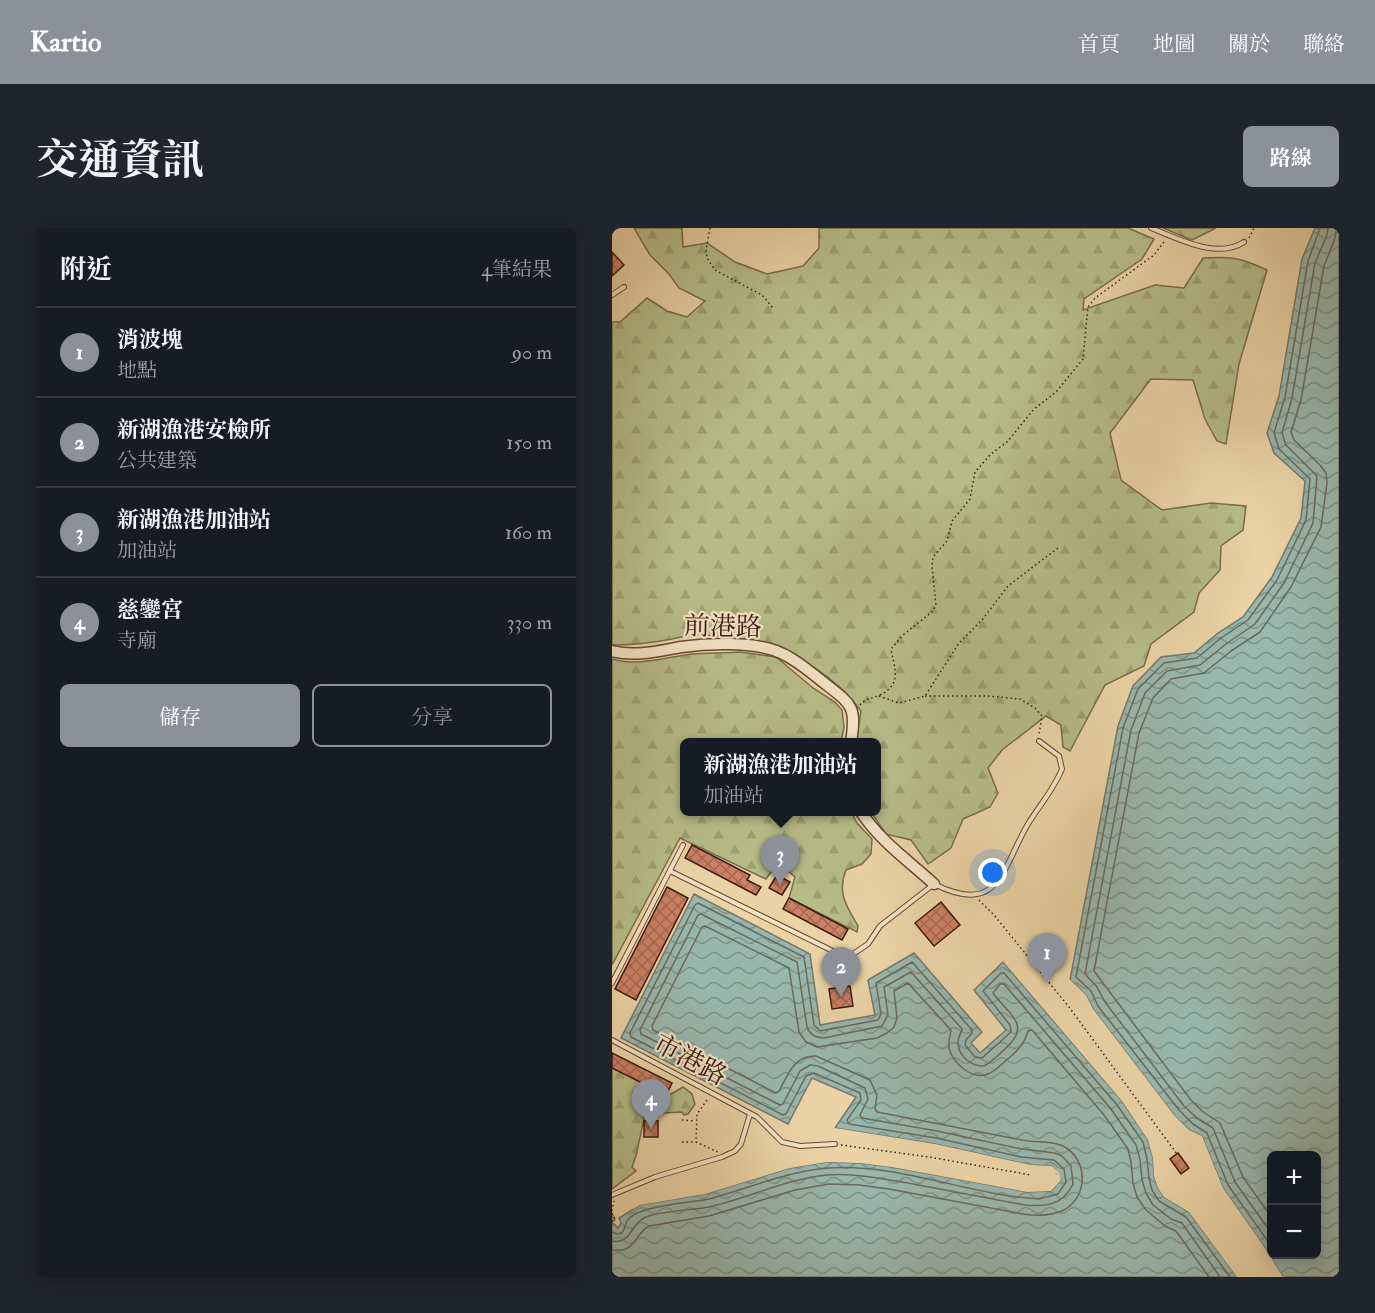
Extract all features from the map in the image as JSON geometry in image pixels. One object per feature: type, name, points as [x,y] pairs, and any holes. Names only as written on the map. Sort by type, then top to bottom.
[{"type":"street","name":"前港路","points":[[612,651],[638,654],[699,645],[722,645],[762,647],[778,651],[799,663],[843,698],[853,712]]},
{"type":"street","points":[[851,738],[853,712]]},
{"type":"street","points":[[864,816],[886,842],[934,884]]},
{"type":"lane","points":[[1150,228],[1215,249],[1231,249],[1244,243]]},
{"type":"lane","points":[[612,295],[624,287]]},
{"type":"lane","points":[[670,871],[848,957],[868,944],[880,926],[934,884],[954,893],[975,895],[993,887],[1001,879],[1016,846],[1062,769],[1059,756],[1039,741]]},
{"type":"lane","points":[[612,983],[683,845]]},
{"type":"lane","name":"市港路","points":[[612,1040],[764,1122],[779,1139],[787,1144],[800,1146],[835,1144]]},
{"type":"lane","points":[[612,1196],[655,1177],[738,1149],[750,1114]]},
{"type":"path","points":[[710,228],[706,250],[707,258],[715,270],[762,295],[773,308]]},
{"type":"path","points":[[1244,243],[1254,228]]},
{"type":"path","points":[[853,712],[865,699],[878,696],[892,684],[897,668],[891,649],[933,611],[936,605],[933,557],[947,541],[952,521],[970,500],[975,472],[990,455],[1008,441],[1034,409],[1056,392],[1083,359],[1088,307],[1095,298],[1154,255],[1168,235]]},
{"type":"path","points":[[925,696],[958,643],[982,620],[1008,586],[1058,548]]},
{"type":"path","points":[[878,696],[899,703],[925,696],[988,696],[1025,700],[1042,716],[1039,741]]},
{"type":"path","points":[[975,895],[1069,1007],[1177,1154]]},
{"type":"path","points":[[696,1142],[696,1121],[699,1110],[711,1093]]},
{"type":"path","points":[[682,1120],[696,1121]]},
{"type":"path","points":[[682,1142],[696,1142],[727,1154]]},
{"type":"path","points":[[835,1144],[1031,1175]]},
{"type":"path","points":[[612,1196],[615,1203],[612,1212],[615,1219],[612,1221]]},
{"type":"green space","points":[[634,228],[682,228],[683,247],[707,243],[735,262],[767,274],[803,266],[819,248],[819,228],[1128,228],[1154,239],[1142,259],[1084,299],[1083,310],[1155,285],[1184,288],[1203,258],[1236,259],[1267,270],[1239,364],[1226,444],[1217,441],[1205,419],[1193,380],[1151,379],[1110,433],[1121,480],[1162,510],[1211,503],[1246,506],[1243,530],[1221,546],[1220,570],[1199,593],[1194,612],[1151,644],[1144,666],[1105,685],[1070,751],[1063,747],[1061,725],[1046,716],[1002,750],[988,768],[998,793],[990,807],[963,819],[951,848],[928,864],[911,840],[886,834],[874,816],[881,816],[881,738],[857,738],[861,711],[827,677],[787,653],[742,639],[692,635],[650,643],[612,645],[612,322],[620,322],[647,298],[667,311],[687,317],[705,301],[679,288],[650,255]]},
{"type":"green space","points":[[1163,228],[1216,228],[1192,240]]},
{"type":"green space","points":[[740,652],[776,657],[813,688],[835,702],[842,710],[844,727],[842,738],[680,738],[680,816],[853,816],[872,839],[871,854],[862,864],[846,870],[843,878],[844,899],[858,926],[857,932],[789,898],[795,877],[778,862],[766,879],[680,838],[612,965],[612,659],[642,662],[692,654]]},
{"type":"green space","points":[[612,1068],[668,1096],[683,1087],[692,1094],[695,1104],[688,1114],[684,1115],[682,1112],[645,1114],[632,1167],[636,1171],[612,1189]]},
{"type":"water","points":[[1315,228],[1339,228],[1339,1277],[1283,1277],[1272,1259],[1321,1259],[1321,1151],[1267,1151],[1267,1251],[1223,1188],[1202,1136],[1189,1130],[1174,1115],[1093,1009],[1086,995],[1070,980],[1118,726],[1133,686],[1161,657],[1194,653],[1218,633],[1243,617],[1272,577],[1301,518],[1305,481],[1274,453],[1267,433],[1279,396],[1302,259]]},
{"type":"water","points":[[694,894],[810,954],[820,1025],[875,1015],[868,980],[914,953],[982,1032],[971,1043],[980,1053],[1006,1030],[974,990],[1003,962],[1122,1101],[1148,1140],[1158,1188],[1164,1197],[1189,1212],[1237,1277],[612,1277],[612,1222],[618,1228],[621,1223],[619,1218],[640,1205],[705,1194],[790,1168],[827,1162],[892,1167],[1027,1192],[1051,1191],[1061,1180],[1052,1166],[1031,1165],[935,1144],[835,1128],[856,1097],[812,1078],[788,1124],[621,1038]]},
{"type":"pier","points":[[1002,960],[1005,960],[1026,983],[1124,1099],[1151,1139],[1156,1157],[1157,1176],[1166,1195],[1191,1210],[1202,1222],[1240,1277],[1237,1277],[1189,1212],[1164,1197],[1154,1176],[1153,1158],[1148,1140],[1122,1101]]},
{"type":"pier","points":[[1067,977],[1086,995],[1093,1009],[1174,1115],[1189,1130],[1202,1136],[1223,1188],[1267,1251],[1267,1259],[1272,1259],[1283,1277],[1279,1277],[1220,1190],[1199,1138],[1187,1132],[1172,1116],[1091,1011],[1083,997],[1067,982]]},
{"type":"pier","points":[[835,1128],[935,1144],[1031,1165],[1052,1166],[1059,1173],[1061,1180],[1051,1191],[1027,1192],[892,1167],[827,1162],[790,1168],[705,1194],[640,1205],[633,1209],[632,1206],[640,1202],[704,1191],[789,1166],[827,1159],[893,1164],[1028,1189],[1050,1188],[1057,1180],[1057,1174],[1051,1169],[1019,1166],[934,1147],[833,1130]]},
{"type":"building","points":[[612,252],[624,265],[612,276]]},
{"type":"building","points":[[692,845],[750,875],[747,880],[761,887],[756,895],[685,858]]},
{"type":"building","points":[[777,875],[790,882],[782,895],[769,888]]},
{"type":"building","points":[[667,887],[688,898],[636,1000],[615,989]]},
{"type":"building","points":[[789,898],[848,929],[842,940],[783,909]]},
{"type":"building","points":[[941,902],[960,925],[934,946],[915,923]]},
{"type":"building","points":[[850,986],[853,1006],[832,1009],[829,989]]},
{"type":"building","points":[[612,1053],[672,1083],[666,1095],[612,1068]]},
{"type":"building","points":[[644,1121],[658,1121],[658,1137],[644,1137]]},
{"type":"building","points":[[1178,1153],[1189,1168],[1181,1174],[1170,1159]]},
{"type":"place","name":"新湖漁港加油站","points":[[780,885]]},
{"type":"place","name":"消波塊","points":[[1047,983]]},
{"type":"place","name":"新湖漁港安檢所","points":[[841,997]]},
{"type":"place","name":"慈鑾宮","points":[[651,1129]]}]
